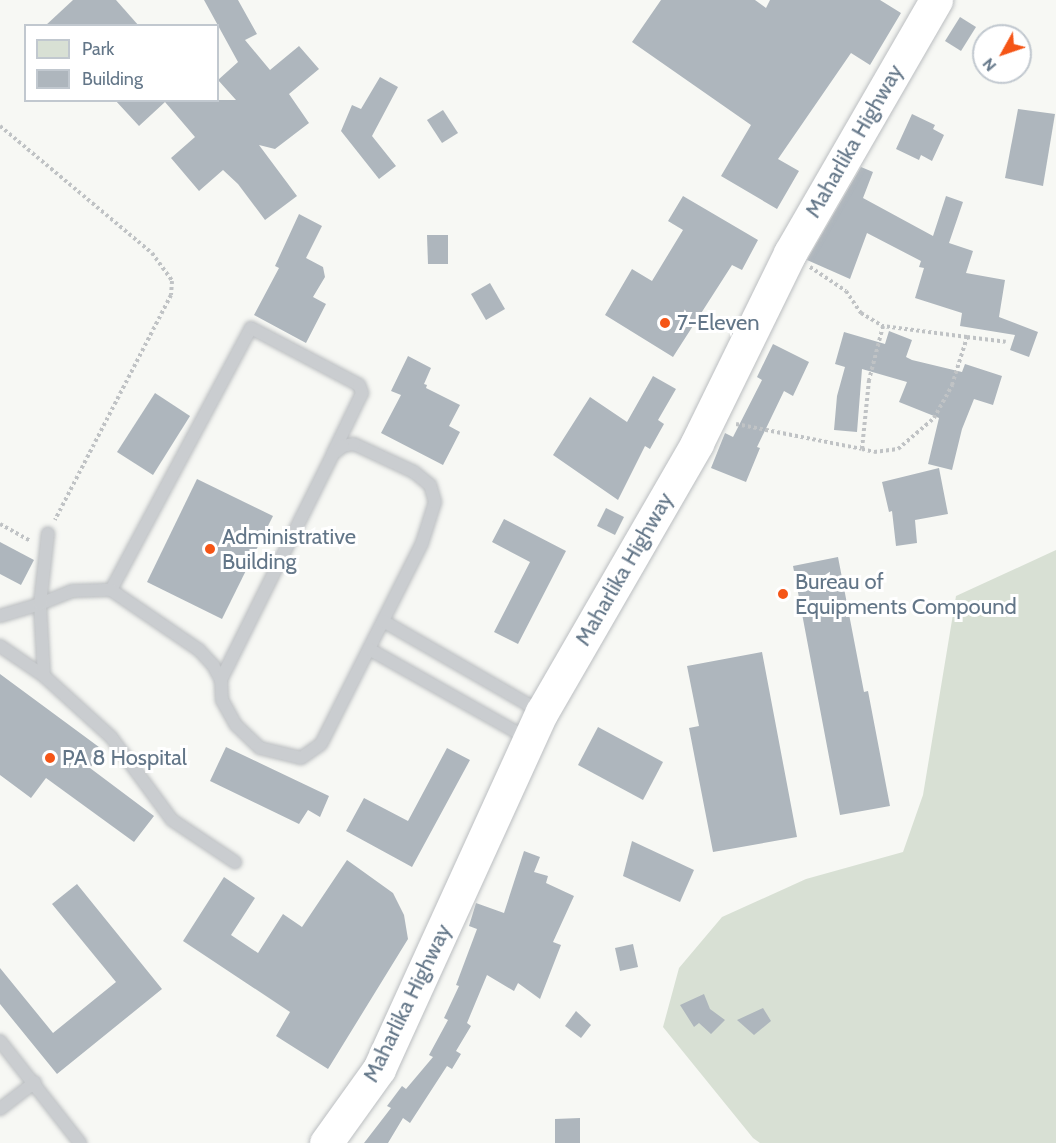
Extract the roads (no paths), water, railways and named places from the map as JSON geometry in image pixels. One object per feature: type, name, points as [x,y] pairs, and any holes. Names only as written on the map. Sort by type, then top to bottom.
[{"type":"highway","name":"Maharlika Highway","points":[[326,1143],[379,1069],[536,726],[708,419],[790,253],[936,0]]},
{"type":"lane","points":[[111,590],[251,328],[359,385],[362,393],[221,680]]},
{"type":"lane","points":[[0,616],[73,591],[111,590],[199,650],[213,664],[221,680],[222,700],[236,725],[260,748],[301,758],[321,744],[431,521],[435,502],[430,485],[414,472],[354,444],[342,446],[333,454]]},
{"type":"lane","points":[[44,676],[40,604],[48,533]]},
{"type":"lane","points":[[383,621],[536,726]]},
{"type":"lane","points":[[0,646],[44,676],[111,737],[172,820],[235,862]]},
{"type":"lane","points":[[369,649],[536,726]]},
{"type":"lane","points":[[0,1041],[35,1082],[80,1143]]},
{"type":"lane","points":[[0,1109],[35,1082]]},
{"type":"place","name":"7-Eleven","points":[[665,323]]},
{"type":"place","name":"Administrative Building","points":[[210,549]]},
{"type":"place","name":"Bureau of Equipments Compound","points":[[783,594]]},
{"type":"place","name":"PA 8 Hospital","points":[[50,758]]}]
